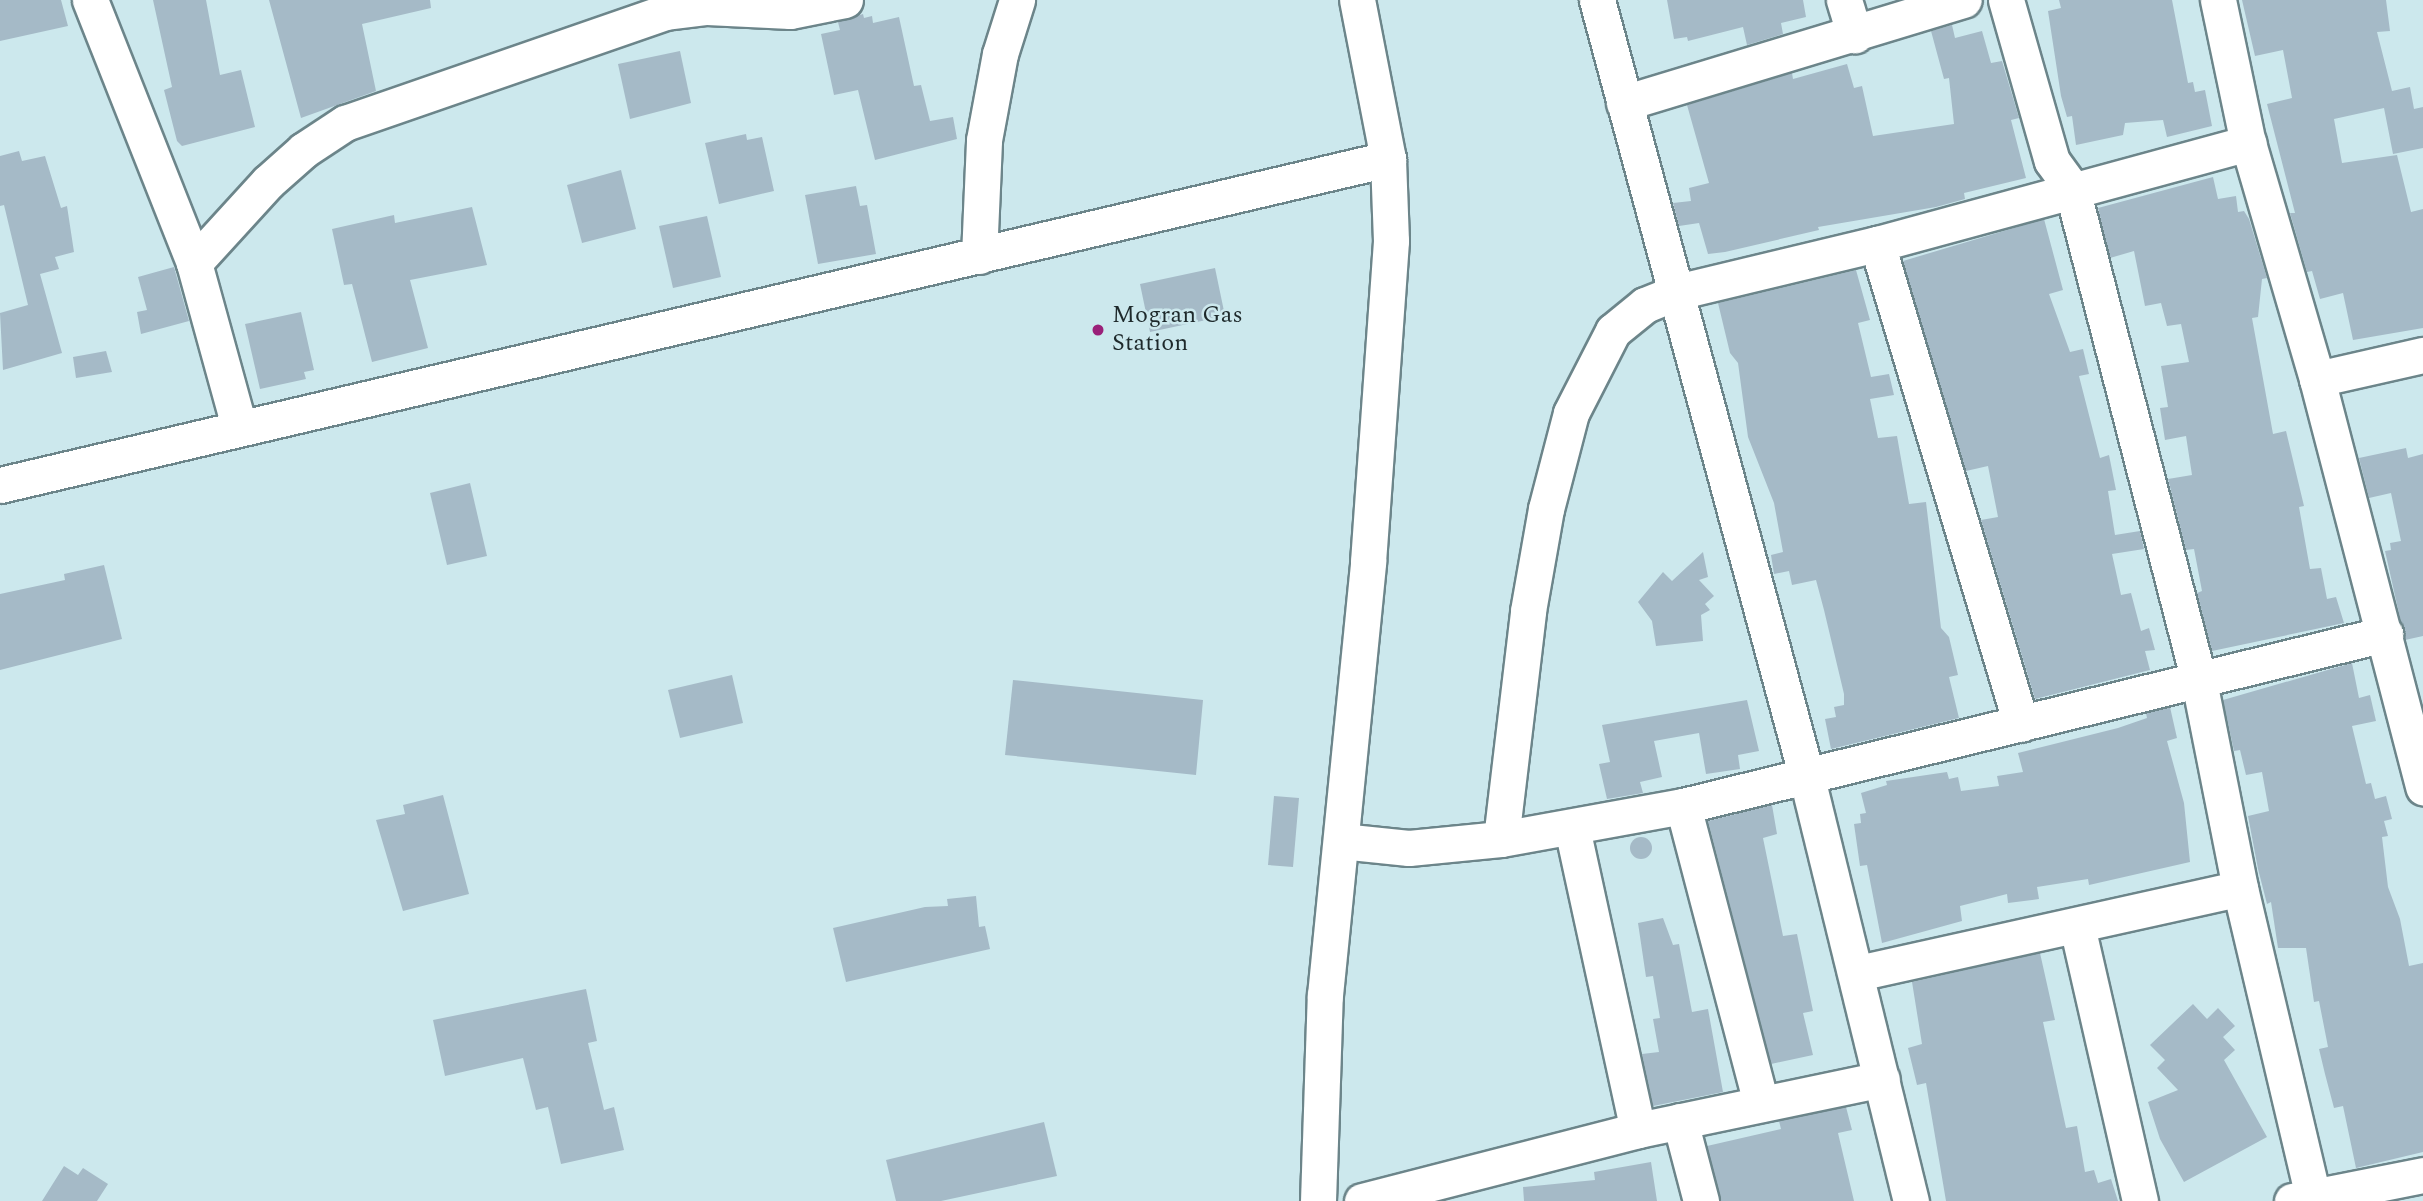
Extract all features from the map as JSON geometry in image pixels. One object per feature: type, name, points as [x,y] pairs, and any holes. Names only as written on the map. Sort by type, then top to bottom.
[{"type":"street","points":[[90,0],[194,264],[240,426]]},
{"type":"street","points":[[194,264],[268,182],[345,123],[620,25],[706,3],[790,11],[845,0]]},
{"type":"street","points":[[979,256],[984,140],[1000,54],[1017,0]]},
{"type":"street","points":[[1318,1201],[1325,995],[1386,343],[1388,159],[1357,0]]},
{"type":"street","points":[[1597,0],[1806,774],[1912,1201]]},
{"type":"street","points":[[1844,0],[1855,35]]},
{"type":"street","points":[[1624,103],[1964,0]]},
{"type":"street","points":[[2006,0],[2052,161],[2073,189],[2199,681],[2303,1198],[2423,1175]]},
{"type":"street","points":[[2218,0],[2248,143],[2317,379],[2423,787]]},
{"type":"street","points":[[1501,839],[1528,611],[1546,509],[1571,413],[1613,331],[1644,305],[1677,292],[1877,244],[2248,143]]},
{"type":"street","points":[[0,485],[240,426],[1388,159]]},
{"type":"street","points":[[1877,244],[2021,724]]},
{"type":"street","points":[[2317,379],[2423,355]]},
{"type":"street","points":[[1341,841],[1409,848],[1501,839],[1683,806],[2385,634]]},
{"type":"street","points":[[1683,806],[1761,1104]]},
{"type":"street","points":[[1572,828],[1638,1130]]},
{"type":"street","points":[[1857,973],[2240,888]]},
{"type":"street","points":[[2077,926],[2140,1201]]},
{"type":"street","points":[[1362,1201],[1638,1130],[1881,1079]]},
{"type":"street","points":[[1680,1121],[1701,1201]]},
{"type":"building","points":[[0,0],[61,0],[68,26],[0,41]]},
{"type":"building","points":[[153,0],[206,0],[220,75],[241,70],[255,127],[182,146],[177,141],[164,90],[172,87]]},
{"type":"building","points":[[269,0],[430,0],[431,8],[362,24],[376,91],[301,118]]},
{"type":"building","points":[[1667,0],[1803,0],[1806,17],[1781,23],[1783,34],[1747,45],[1743,27],[1688,41],[1687,37],[1674,39]]},
{"type":"building","points":[[2059,0],[2172,0],[2188,83],[2193,82],[2195,92],[2205,90],[2212,126],[2167,137],[2163,120],[2125,123],[2123,135],[2076,145],[2072,116],[2067,117],[2061,96],[2048,11],[2061,8]]},
{"type":"building","points":[[2242,0],[2386,0],[2390,31],[2377,32],[2392,91],[2410,87],[2414,109],[2423,107],[2423,148],[2393,154],[2384,108],[2334,119],[2342,163],[2397,155],[2411,212],[2423,209],[2423,328],[2353,340],[2343,293],[2320,299],[2312,271],[2307,272],[2290,213],[2295,213],[2267,104],[2292,98],[2283,50],[2255,56]]},
{"type":"building","points":[[863,14],[864,18],[872,16],[873,23],[899,17],[914,86],[921,85],[930,121],[953,117],[957,139],[875,160],[858,90],[834,95],[821,34],[840,30],[838,22]]},
{"type":"building","points":[[1952,25],[1955,38],[1982,31],[1991,63],[2002,61],[2019,118],[2011,120],[2026,178],[1964,193],[1965,199],[1936,207],[1818,227],[1819,230],[1725,252],[1708,254],[1699,223],[1679,226],[1673,203],[1691,201],[1689,188],[1709,183],[1687,105],[1792,73],[1793,79],[1847,64],[1854,88],[1862,86],[1873,136],[1954,124],[1949,78],[1944,79],[1931,31]]},
{"type":"building","points":[[680,51],[691,103],[630,119],[618,64]]},
{"type":"building","points":[[746,134],[747,140],[762,137],[774,191],[719,204],[705,143]]},
{"type":"building","points":[[19,151],[22,161],[45,156],[61,208],[67,206],[74,252],[55,257],[59,269],[40,274],[62,353],[3,370],[0,313],[28,305],[4,205],[0,206],[0,156]]},
{"type":"building","points":[[621,170],[636,229],[582,243],[567,185]]},
{"type":"building","points":[[2213,177],[2218,199],[2236,196],[2238,212],[2244,211],[2249,219],[2267,278],[2262,279],[2258,317],[2252,318],[2273,434],[2286,431],[2304,506],[2299,507],[2310,569],[2321,568],[2327,599],[2336,597],[2344,623],[2212,651],[2197,593],[2202,591],[2194,549],[2186,550],[2168,479],[2192,475],[2186,436],[2165,440],[2160,408],[2168,407],[2161,366],[2189,362],[2181,324],[2167,326],[2161,303],[2145,306],[2134,251],[2110,258],[2098,208]]},
{"type":"building","points":[[856,186],[860,206],[867,205],[876,254],[818,264],[805,195]]},
{"type":"building","points":[[472,207],[487,265],[410,280],[428,348],[372,362],[352,284],[344,285],[332,229],[394,215],[395,223]]},
{"type":"building","points":[[707,216],[721,277],[673,288],[659,226]]},
{"type":"building","points":[[2044,219],[2063,290],[2049,294],[2070,352],[2083,349],[2089,374],[2079,376],[2100,458],[2109,455],[2116,490],[2108,491],[2115,535],[2140,531],[2144,549],[2112,554],[2121,595],[2131,593],[2141,631],[2149,628],[2155,650],[2145,651],[2150,670],[2035,699],[1981,520],[1998,517],[1988,466],[1966,471],[1903,261]]},
{"type":"building","points":[[174,267],[189,321],[141,334],[137,312],[147,310],[138,277]]},
{"type":"building","points":[[1215,268],[1225,316],[1150,332],[1140,284]]},
{"type":"building","points":[[1856,270],[1870,320],[1858,323],[1871,377],[1889,374],[1894,395],[1870,399],[1878,438],[1897,436],[1909,504],[1926,502],[1941,628],[1949,637],[1958,675],[1949,677],[1959,718],[1831,749],[1825,719],[1836,717],[1834,707],[1844,705],[1844,694],[1824,610],[1816,580],[1792,585],[1789,571],[1774,574],[1771,555],[1783,552],[1774,503],[1748,437],[1738,363],[1730,353],[1718,303]]},
{"type":"building","points":[[301,312],[314,370],[304,372],[306,379],[260,389],[245,324]]},
{"type":"building","points":[[106,351],[112,372],[76,378],[73,357]]},
{"type":"building","points":[[2406,448],[2408,458],[2423,454],[2423,636],[2405,640],[2385,551],[2391,550],[2390,543],[2401,541],[2391,493],[2369,498],[2359,458]]},
{"type":"building","points":[[470,483],[487,556],[447,565],[430,493]]},
{"type":"building","points":[[1703,552],[1708,577],[1699,580],[1714,596],[1705,604],[1710,610],[1701,615],[1703,641],[1656,646],[1652,621],[1638,602],[1663,572],[1672,581]]},
{"type":"building","points":[[104,565],[122,639],[0,670],[0,594],[65,580],[64,574]]},
{"type":"building","points":[[2352,663],[2359,698],[2370,695],[2376,721],[2352,726],[2366,784],[2371,783],[2375,799],[2386,796],[2392,819],[2384,821],[2388,836],[2382,837],[2388,887],[2400,919],[2409,966],[2423,963],[2423,1152],[2356,1168],[2343,1106],[2334,1108],[2319,1049],[2328,1047],[2319,1001],[2314,1002],[2306,948],[2278,948],[2271,902],[2267,904],[2258,869],[2248,816],[2269,811],[2262,772],[2246,775],[2240,750],[2234,751],[2223,700]]},
{"type":"building","points":[[732,675],[743,723],[680,738],[668,690]]},
{"type":"building","points":[[1013,680],[1203,700],[1196,775],[1005,755]]},
{"type":"building","points":[[1747,700],[1759,751],[1738,755],[1740,769],[1706,774],[1699,733],[1654,741],[1662,777],[1640,782],[1643,793],[1607,799],[1599,764],[1610,762],[1602,725]]},
{"type":"building","points":[[2170,707],[2177,738],[2167,741],[2184,803],[2190,862],[2089,885],[2088,879],[2037,887],[2039,899],[2008,903],[2007,894],[1960,906],[1962,921],[1882,943],[1867,865],[1860,866],[1854,824],[1861,823],[1860,814],[1866,813],[1861,793],[1887,785],[1886,781],[1947,772],[1949,779],[1958,777],[1961,791],[1999,786],[1997,776],[2023,772],[2018,753],[2118,728],[2147,718],[2146,713]]},
{"type":"building","points":[[443,795],[469,894],[403,911],[376,820],[405,814],[403,805]]},
{"type":"building","points":[[1274,796],[1299,798],[1293,867],[1268,865]]},
{"type":"building","points":[[1772,805],[1777,834],[1763,838],[1783,936],[1797,934],[1813,1011],[1803,1013],[1813,1055],[1771,1064],[1708,821]]},
{"type":"building","points":[[1641,837],[1649,840],[1652,848],[1649,856],[1641,859],[1633,856],[1630,848],[1633,840]]},
{"type":"building","points":[[976,896],[979,927],[985,926],[990,949],[846,982],[833,928],[925,907],[948,906],[947,899]]},
{"type":"building","points":[[1663,918],[1673,945],[1679,944],[1692,1012],[1708,1009],[1723,1092],[1653,1106],[1642,1054],[1659,1052],[1653,1019],[1660,1018],[1653,976],[1646,977],[1638,923]]},
{"type":"building","points":[[2040,953],[2055,1020],[2043,1022],[2066,1128],[2077,1126],[2085,1172],[2094,1170],[2098,1183],[2111,1179],[2118,1201],[1946,1201],[1926,1083],[1917,1085],[1908,1048],[1922,1044],[1912,982]]},
{"type":"building","points":[[586,989],[597,1041],[588,1043],[604,1110],[614,1107],[624,1150],[561,1164],[548,1107],[536,1110],[523,1058],[445,1076],[433,1020]]},
{"type":"building","points":[[2193,1004],[2207,1019],[2218,1008],[2235,1026],[2223,1037],[2235,1050],[2224,1060],[2267,1137],[2184,1182],[2160,1139],[2148,1102],[2178,1090],[2157,1068],[2165,1060],[2150,1045]]},
{"type":"building","points":[[1846,1107],[1852,1130],[1838,1133],[1854,1201],[1721,1201],[1707,1146],[1781,1129],[1779,1121]]},
{"type":"building","points":[[1044,1122],[1057,1176],[941,1201],[896,1201],[886,1160]]},
{"type":"building","points":[[1651,1162],[1657,1201],[1524,1201],[1523,1187],[1595,1180],[1594,1172]]},
{"type":"building","points":[[64,1166],[78,1175],[83,1168],[108,1184],[97,1201],[42,1201]]},
{"type":"place","name":"Mogran Gas Station","points":[[1098,330]]}]
